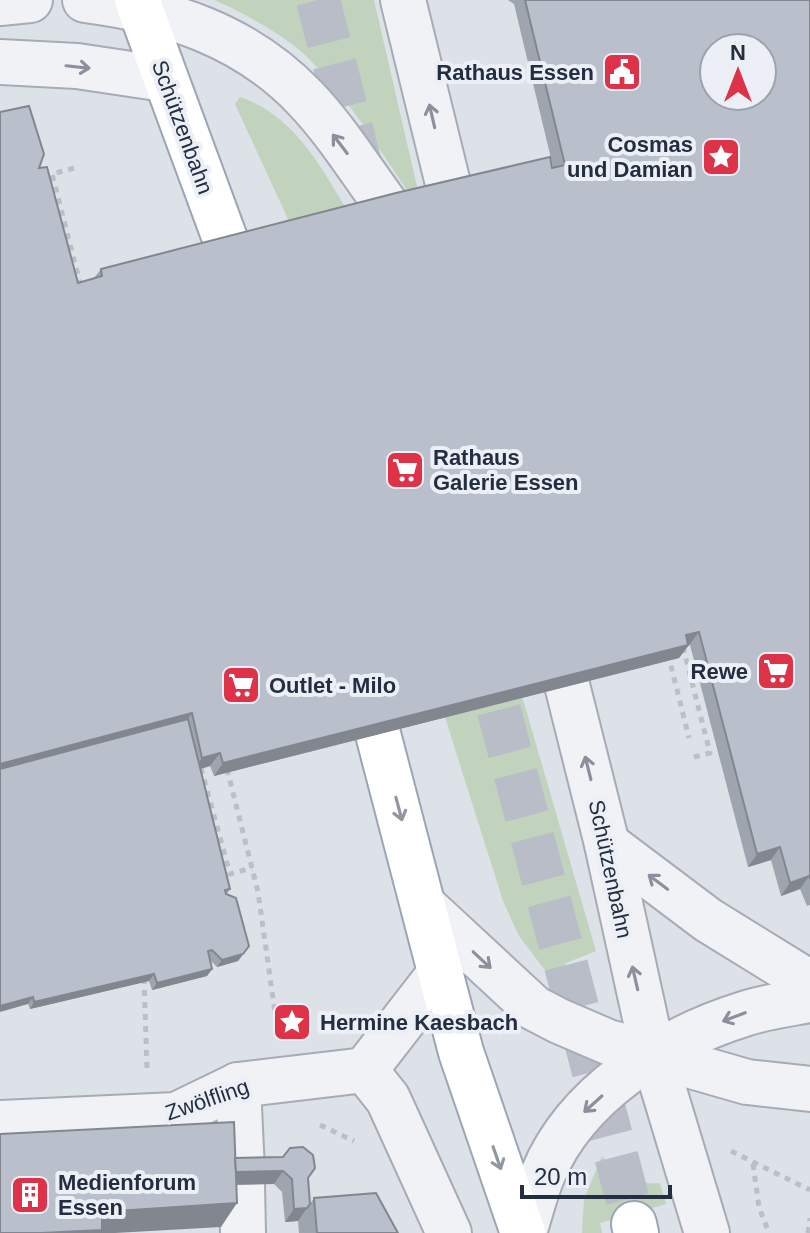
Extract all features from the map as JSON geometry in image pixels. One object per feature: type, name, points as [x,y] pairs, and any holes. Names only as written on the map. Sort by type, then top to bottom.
[{"type":"main road","name":"Schützenbahn","points":[[138,4],[228,247]]},
{"type":"main road","points":[[378,734],[471,1084],[524,1233]]},
{"type":"street","points":[[0,3],[30,0]]},
{"type":"street","points":[[85,0],[138,4],[203,27],[262,58],[307,99],[387,206]]},
{"type":"street","points":[[403,0],[450,192]]},
{"type":"street","points":[[0,62],[77,66],[164,79]]},
{"type":"street","name":"Schützenbahn","points":[[567,685],[607,844],[653,1054],[707,1233]]},
{"type":"street","points":[[607,844],[708,920],[810,983]]},
{"type":"street","points":[[425,907],[534,1008],[608,1042],[747,1082],[810,1089]]},
{"type":"street","points":[[441,972],[365,1070],[388,1099],[449,1233]]},
{"type":"street","points":[[524,1233],[544,1172],[577,1119],[653,1054],[746,1013],[810,1000]]},
{"type":"street","name":"Zwölfling","points":[[0,1123],[176,1115],[238,1085],[365,1070]]},
{"type":"street","points":[[238,1085],[243,1233]]},
{"type":"path","points":[[74,168],[52,174],[82,292]]},
{"type":"path","points":[[666,645],[689,738]]},
{"type":"path","points":[[683,646],[710,753],[694,757]]},
{"type":"path","points":[[226,764],[252,868],[284,1078]]},
{"type":"path","points":[[201,768],[230,874],[252,868]]},
{"type":"path","points":[[144,976],[148,1117]]},
{"type":"path","points":[[730,1150],[810,1190]]},
{"type":"path","points":[[753,1164],[759,1207],[769,1233]]},
{"type":"path","points":[[808,1233],[810,1218]]},
{"type":"green space","points":[[214,0],[374,0],[419,195],[410,195],[352,109],[303,53],[266,27]]},
{"type":"green space","points":[[240,97],[259,105],[291,129],[349,213],[525,706],[596,951],[566,963],[562,975],[563,994],[519,936],[503,901],[287,217],[235,104]]},
{"type":"green space","points":[[602,1156],[634,1181],[660,1183],[666,1204],[600,1223],[602,1233],[582,1233],[584,1199]]},
{"type":"building","name":"Rathaus Galerie Essen","points":[[525,0],[810,0],[810,879],[809,876],[790,883],[780,847],[757,854],[699,632],[686,635],[688,645],[223,763],[220,753],[202,758],[192,713],[0,764],[0,112],[29,106],[44,154],[39,168],[47,167],[78,283],[102,276],[101,269],[396,193],[550,157],[552,168],[565,165]]},
{"type":"building","points":[[188,719],[230,889],[225,890],[226,894],[236,898],[249,946],[243,954],[222,960],[212,950],[208,951],[212,969],[157,983],[154,974],[34,1002],[33,997],[0,1006],[0,769]]},
{"type":"building","points":[[234,1122],[237,1203],[102,1212],[102,1230],[0,1233],[0,1134]]},
{"type":"building","points":[[303,1147],[313,1155],[315,1168],[308,1178],[310,1204],[307,1208],[294,1209],[292,1179],[283,1171],[236,1172],[235,1158],[283,1157],[290,1148]]},
{"type":"building","points":[[376,1193],[398,1233],[317,1233],[314,1198]]},
{"type":"tunnel","points":[[318,0],[361,168]]},
{"type":"tunnel","points":[[482,646],[634,1224]]},
{"type":"place","name":"Rathaus Essen","points":[[622,72]]},
{"type":"place","name":"Cosmas und Damian","points":[[721,157]]},
{"type":"place","name":"Rathaus Galerie Essen","points":[[405,470]]},
{"type":"place","name":"Rewe","points":[[776,671]]},
{"type":"place","name":"Outlet - Milo","points":[[241,685]]},
{"type":"place","name":"Hermine Kaesbach","points":[[292,1022]]},
{"type":"place","name":"Medienforum Essen","points":[[30,1195]]}]
